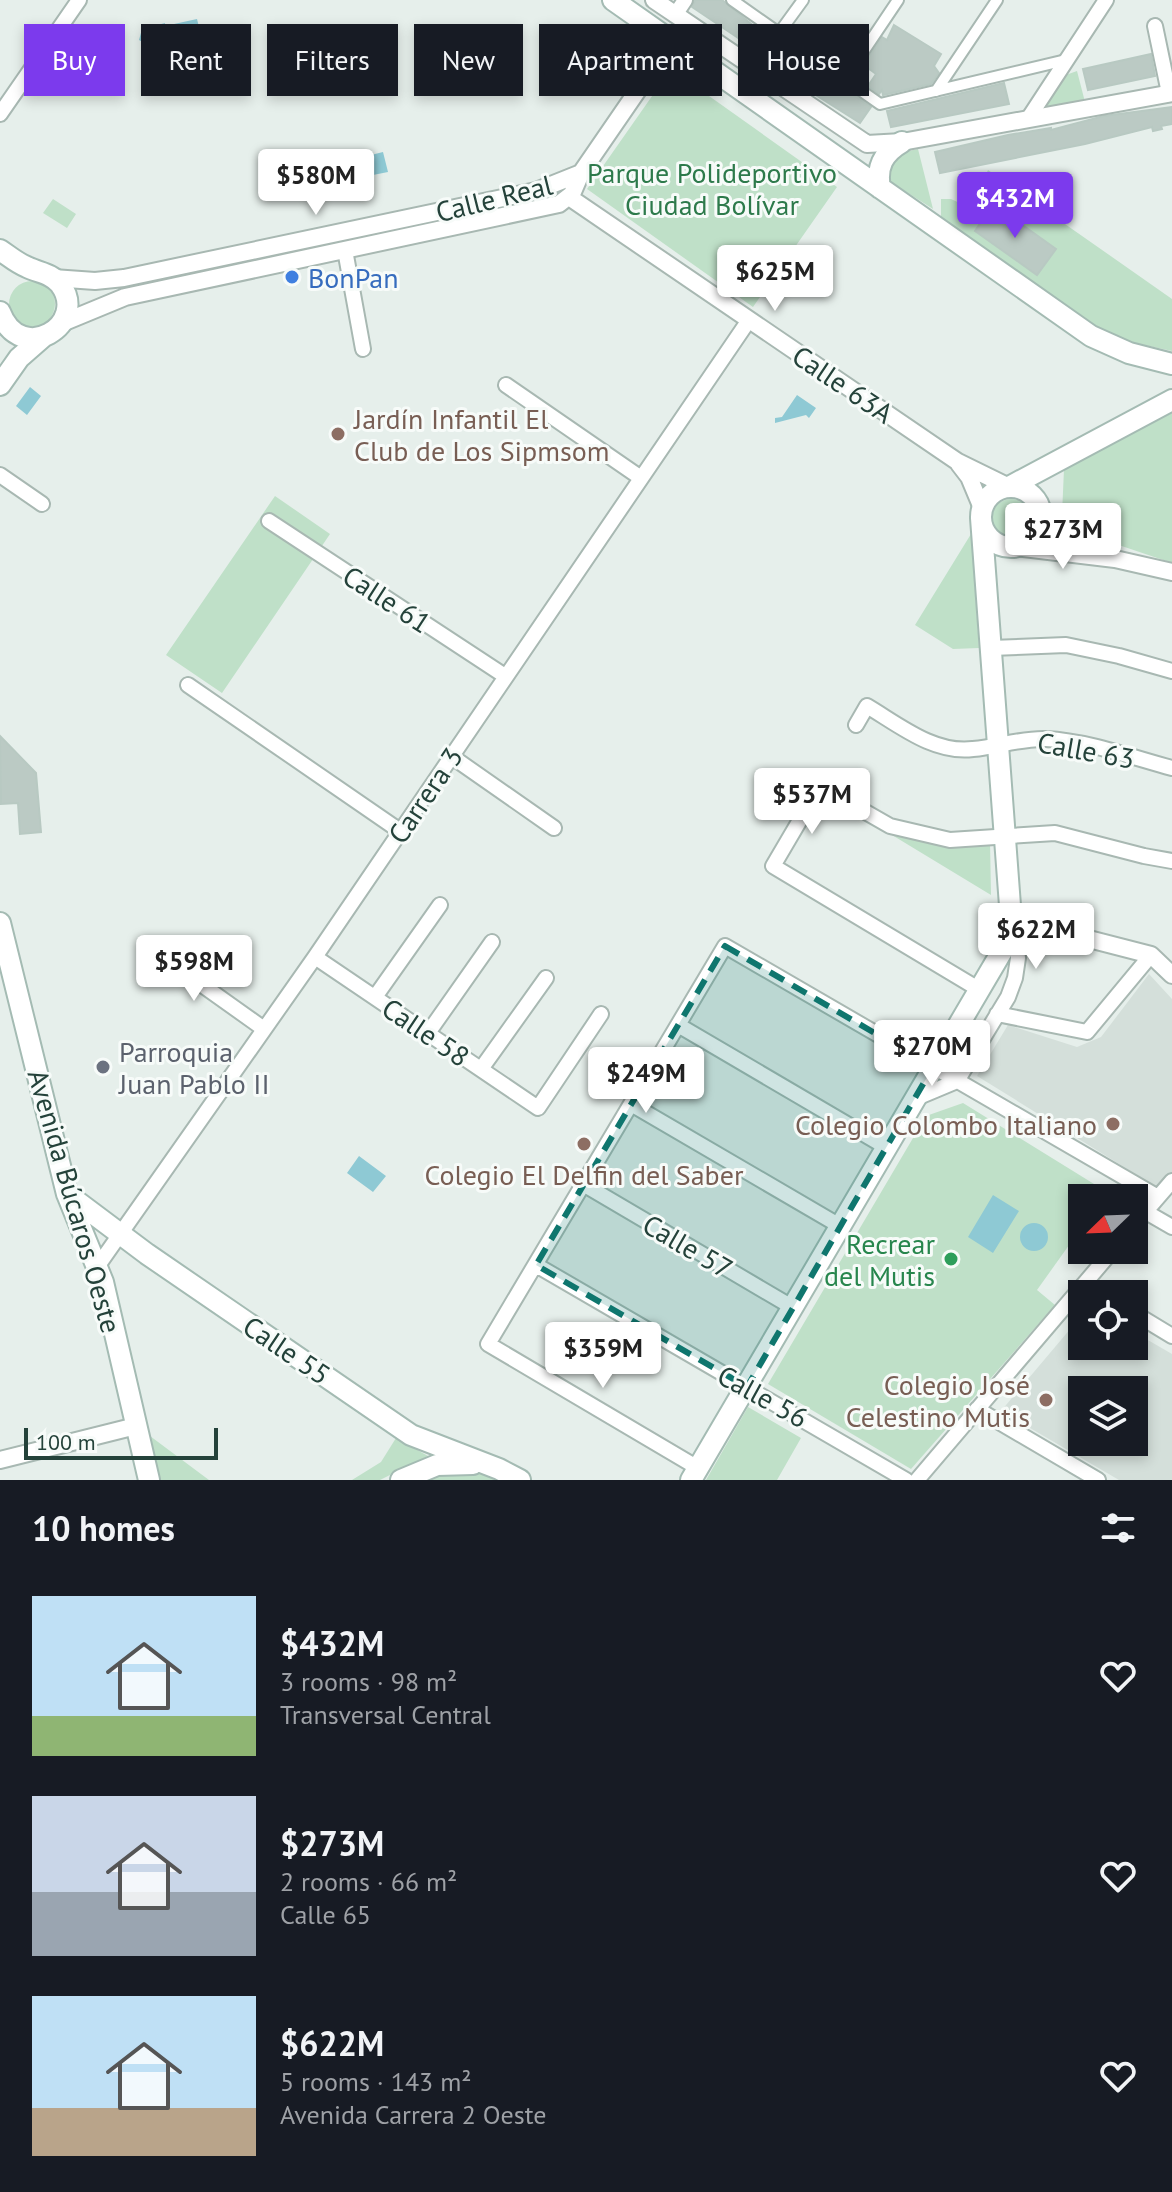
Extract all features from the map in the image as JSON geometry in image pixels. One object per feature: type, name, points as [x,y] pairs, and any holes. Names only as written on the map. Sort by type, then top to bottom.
[{"type":"main road","points":[[613,0],[646,24]]},
{"type":"main road","points":[[722,78],[1091,336],[1169,366]]},
{"type":"main road","points":[[880,188],[879,166],[884,156],[902,142]]},
{"type":"main road","points":[[0,250],[30,269],[53,278],[64,292],[66,301],[62,323],[19,358],[0,385]]},
{"type":"main road","points":[[4,320],[24,337],[43,337]]},
{"type":"main road","points":[[0,368],[10,352],[4,320]]},
{"type":"main road","points":[[694,1474],[1008,941],[1011,919],[981,513],[992,493],[1009,487],[1171,399]]},
{"type":"main road","points":[[984,565],[1010,546],[1033,537],[1040,519],[1037,504],[1041,482],[1057,461]]},
{"type":"main road","points":[[1009,487],[1019,488],[1037,504]]},
{"type":"main road","points":[[981,513],[988,536],[1010,546]]},
{"type":"main road","name":"Avenida Búcaros Oeste","points":[[0,923],[67,1194],[97,1267],[149,1480]]},
{"type":"main road","name":"Calle 55","points":[[67,1194],[411,1435],[520,1480]]},
{"type":"main road","points":[[401,1480],[437,1465],[489,1465]]},
{"type":"street","points":[[0,114],[79,0]]},
{"type":"street","points":[[654,0],[687,24]]},
{"type":"street","points":[[675,15],[685,0]]},
{"type":"street","points":[[732,0],[766,24]]},
{"type":"street","points":[[786,24],[803,0]]},
{"type":"street","points":[[869,43],[898,0]]},
{"type":"street","points":[[936,91],[997,0]]},
{"type":"street","points":[[1028,119],[1106,0]]},
{"type":"street","points":[[722,48],[850,136],[867,144],[902,142],[1170,93],[1155,26]]},
{"type":"street","points":[[869,96],[880,104],[1066,60]]},
{"type":"street","points":[[581,173],[634,96]]},
{"type":"street","name":"Calle Real","points":[[62,323],[125,297],[555,205],[569,197],[581,173]]},
{"type":"street","name":"Calle Real","points":[[53,278],[95,281],[124,278],[536,191],[581,173]]},
{"type":"street","name":"Calle 63A","points":[[569,197],[958,462],[1009,487]]},
{"type":"street","points":[[345,250],[363,349]]},
{"type":"street","name":"Carrera 3","points":[[97,1267],[315,957],[749,320]]},
{"type":"street","points":[[506,385],[641,478]]},
{"type":"street","name":"Calle 63A","points":[[958,462],[969,477],[981,513]]},
{"type":"street","points":[[0,475],[42,504]]},
{"type":"street","points":[[1037,504],[1062,528],[1115,559]]},
{"type":"street","name":"Calle 61","points":[[269,521],[505,676]]},
{"type":"street","points":[[1010,546],[1115,559],[1172,572]]},
{"type":"street","points":[[991,648],[1066,645],[1172,671]]},
{"type":"street","points":[[188,685],[400,831]]},
{"type":"street","name":"Calle 63","points":[[856,725],[867,706],[938,745],[954,749],[973,750],[1032,738],[1068,741],[1172,768]]},
{"type":"street","points":[[451,756],[554,828]]},
{"type":"street","points":[[980,990],[773,866],[820,786],[890,826],[956,841],[1055,833],[1172,861]]},
{"type":"street","points":[[375,997],[440,905]]},
{"type":"street","points":[[1011,919],[1151,955],[1172,975]]},
{"type":"street","points":[[914,1099],[957,1081],[1008,997],[1017,968],[1017,938],[1011,919]]},
{"type":"street","points":[[428,1033],[492,942]]},
{"type":"street","points":[[146,945],[264,1029]]},
{"type":"street","points":[[694,1474],[488,1344],[725,946],[1158,1197]]},
{"type":"street","points":[[997,1014],[1087,1032],[1151,955]]},
{"type":"street","name":"Calle 58","points":[[315,957],[538,1108],[601,1014]]},
{"type":"street","points":[[481,1069],[546,978]]},
{"type":"street","points":[[678,1025],[886,1147]]},
{"type":"street","points":[[631,1104],[840,1226]]},
{"type":"street","points":[[1148,1210],[1172,1181]]},
{"type":"street","name":"Calle 57","points":[[583,1184],[792,1307]]},
{"type":"street","points":[[1148,1213],[1172,1227]]},
{"type":"street","points":[[1087,1280],[1101,1264]]},
{"type":"street","name":"Calle 56","points":[[536,1265],[747,1387],[888,1475],[906,1480]]},
{"type":"street","points":[[917,1480],[1068,1303]]},
{"type":"street","points":[[1148,1321],[1172,1336]]},
{"type":"street","points":[[977,1409],[1098,1480]]},
{"type":"street","points":[[0,1460],[136,1426]]},
{"type":"highlighted area","points":[[725,946],[933,1067],[747,1387],[536,1265]]},
{"type":"shaded area","name":"Colegio Colombo Italiano","points":[[1149,974],[1172,999],[1172,1172],[1158,1188],[977,1076],[1008,1025],[1077,1047],[1101,1037]]},
{"type":"shaded area","name":"Colegio José Celestino Mutis","points":[[1068,1332],[1068,1360],[1148,1360],[1148,1340],[1172,1354],[1172,1480],[1119,1480],[1078,1456],[1148,1456],[1148,1376],[1068,1376],[1068,1450],[1001,1411]]},
{"type":"green space","points":[[1077,71],[1085,102],[1040,111],[1063,76]]},
{"type":"green space","name":"Parque Polideportivo Ciudad Bolívar","points":[[652,96],[709,96],[837,187],[753,307],[587,189]]},
{"type":"green space","points":[[918,149],[933,209],[883,177],[895,154]]},
{"type":"green space","points":[[988,170],[1172,299],[1172,351],[1121,340],[1081,318],[941,217],[941,199],[951,199],[966,206],[974,199]]},
{"type":"green space","points":[[53,199],[76,214],[67,228],[43,213]]},
{"type":"green space","points":[[32,281],[48,288],[55,304],[48,320],[32,327],[16,320],[9,304],[16,288]]},
{"type":"green space","points":[[1172,413],[1172,563],[1098,538],[1062,515],[1064,469]]},
{"type":"green space","points":[[275,496],[330,534],[222,693],[166,655]]},
{"type":"green space","points":[[1011,499],[1025,504],[1030,518],[1025,532],[1011,537],[997,532],[992,518],[997,504]]},
{"type":"green space","points":[[1045,524],[1080,548],[1039,541]]},
{"type":"green space","points":[[971,534],[979,648],[953,649],[915,625]]},
{"type":"green space","points":[[892,835],[990,841],[991,895]]},
{"type":"green space","name":"Recrear del Mutis","points":[[963,1103],[1094,1184],[1068,1184],[1068,1247],[1037,1290],[1055,1305],[911,1469],[768,1384],[926,1116]]},
{"type":"green space","points":[[748,1407],[801,1438],[777,1480],[706,1480]]},
{"type":"green space","points":[[150,1436],[209,1480],[159,1480]]},
{"type":"green space","points":[[396,1438],[428,1456],[380,1480],[352,1480],[381,1462]]},
{"type":"green space","points":[[460,1470],[481,1473],[501,1480],[423,1480]]},
{"type":"water","points":[[197,19],[198,24],[174,24]]},
{"type":"water","points":[[383,152],[388,172],[363,177],[359,158]]},
{"type":"water","points":[[30,387],[41,396],[27,415],[16,406]]},
{"type":"water","points":[[797,395],[816,408],[809,418],[806,415],[775,423],[775,418],[782,417]]},
{"type":"water","points":[[359,1156],[386,1176],[373,1192],[347,1173]]},
{"type":"water","points":[[993,1195],[1019,1211],[993,1253],[968,1237]]},
{"type":"water","points":[[1034,1223],[1044,1227],[1048,1237],[1044,1247],[1034,1251],[1024,1247],[1020,1237],[1024,1227]]},
{"type":"building","points":[[695,0],[722,0],[751,24],[738,24],[738,38],[722,24],[692,7]]},
{"type":"building","points":[[894,25],[941,54],[934,66],[939,73],[931,84],[883,95],[882,90],[879,94],[869,87],[876,74],[869,69],[869,57],[882,37],[887,40]]},
{"type":"building","points":[[1151,54],[1155,76],[1088,90],[1083,69]]},
{"type":"building","points":[[1004,83],[1009,104],[891,127],[887,111]]},
{"type":"building","points":[[817,96],[855,96],[871,107],[860,123]]},
{"type":"building","points":[[1172,107],[1172,124],[1161,126],[1162,129],[1153,131],[1152,127],[1085,144],[940,173],[935,152],[1008,135],[1051,130],[1104,116]]},
{"type":"building","points":[[993,204],[1056,249],[1037,275],[975,231]]},
{"type":"building","points":[[0,736],[36,773],[41,832],[20,834],[18,803],[1,804]]},
{"type":"place","name":"BonPan","points":[[292,277]]},
{"type":"place","name":"Jardín Infantil El Club de Los Sipmsom","points":[[338,434]]},
{"type":"place","name":"Parroquia Juan Pablo II","points":[[103,1067]]},
{"type":"place","name":"Colegio Colombo Italiano","points":[[1113,1124]]},
{"type":"place","name":"Colegio El Delfin del Saber","points":[[584,1144]]},
{"type":"place","name":"Recrear del Mutis","points":[[951,1259]]},
{"type":"place","name":"Colegio José Celestino Mutis","points":[[1046,1400]]}]
